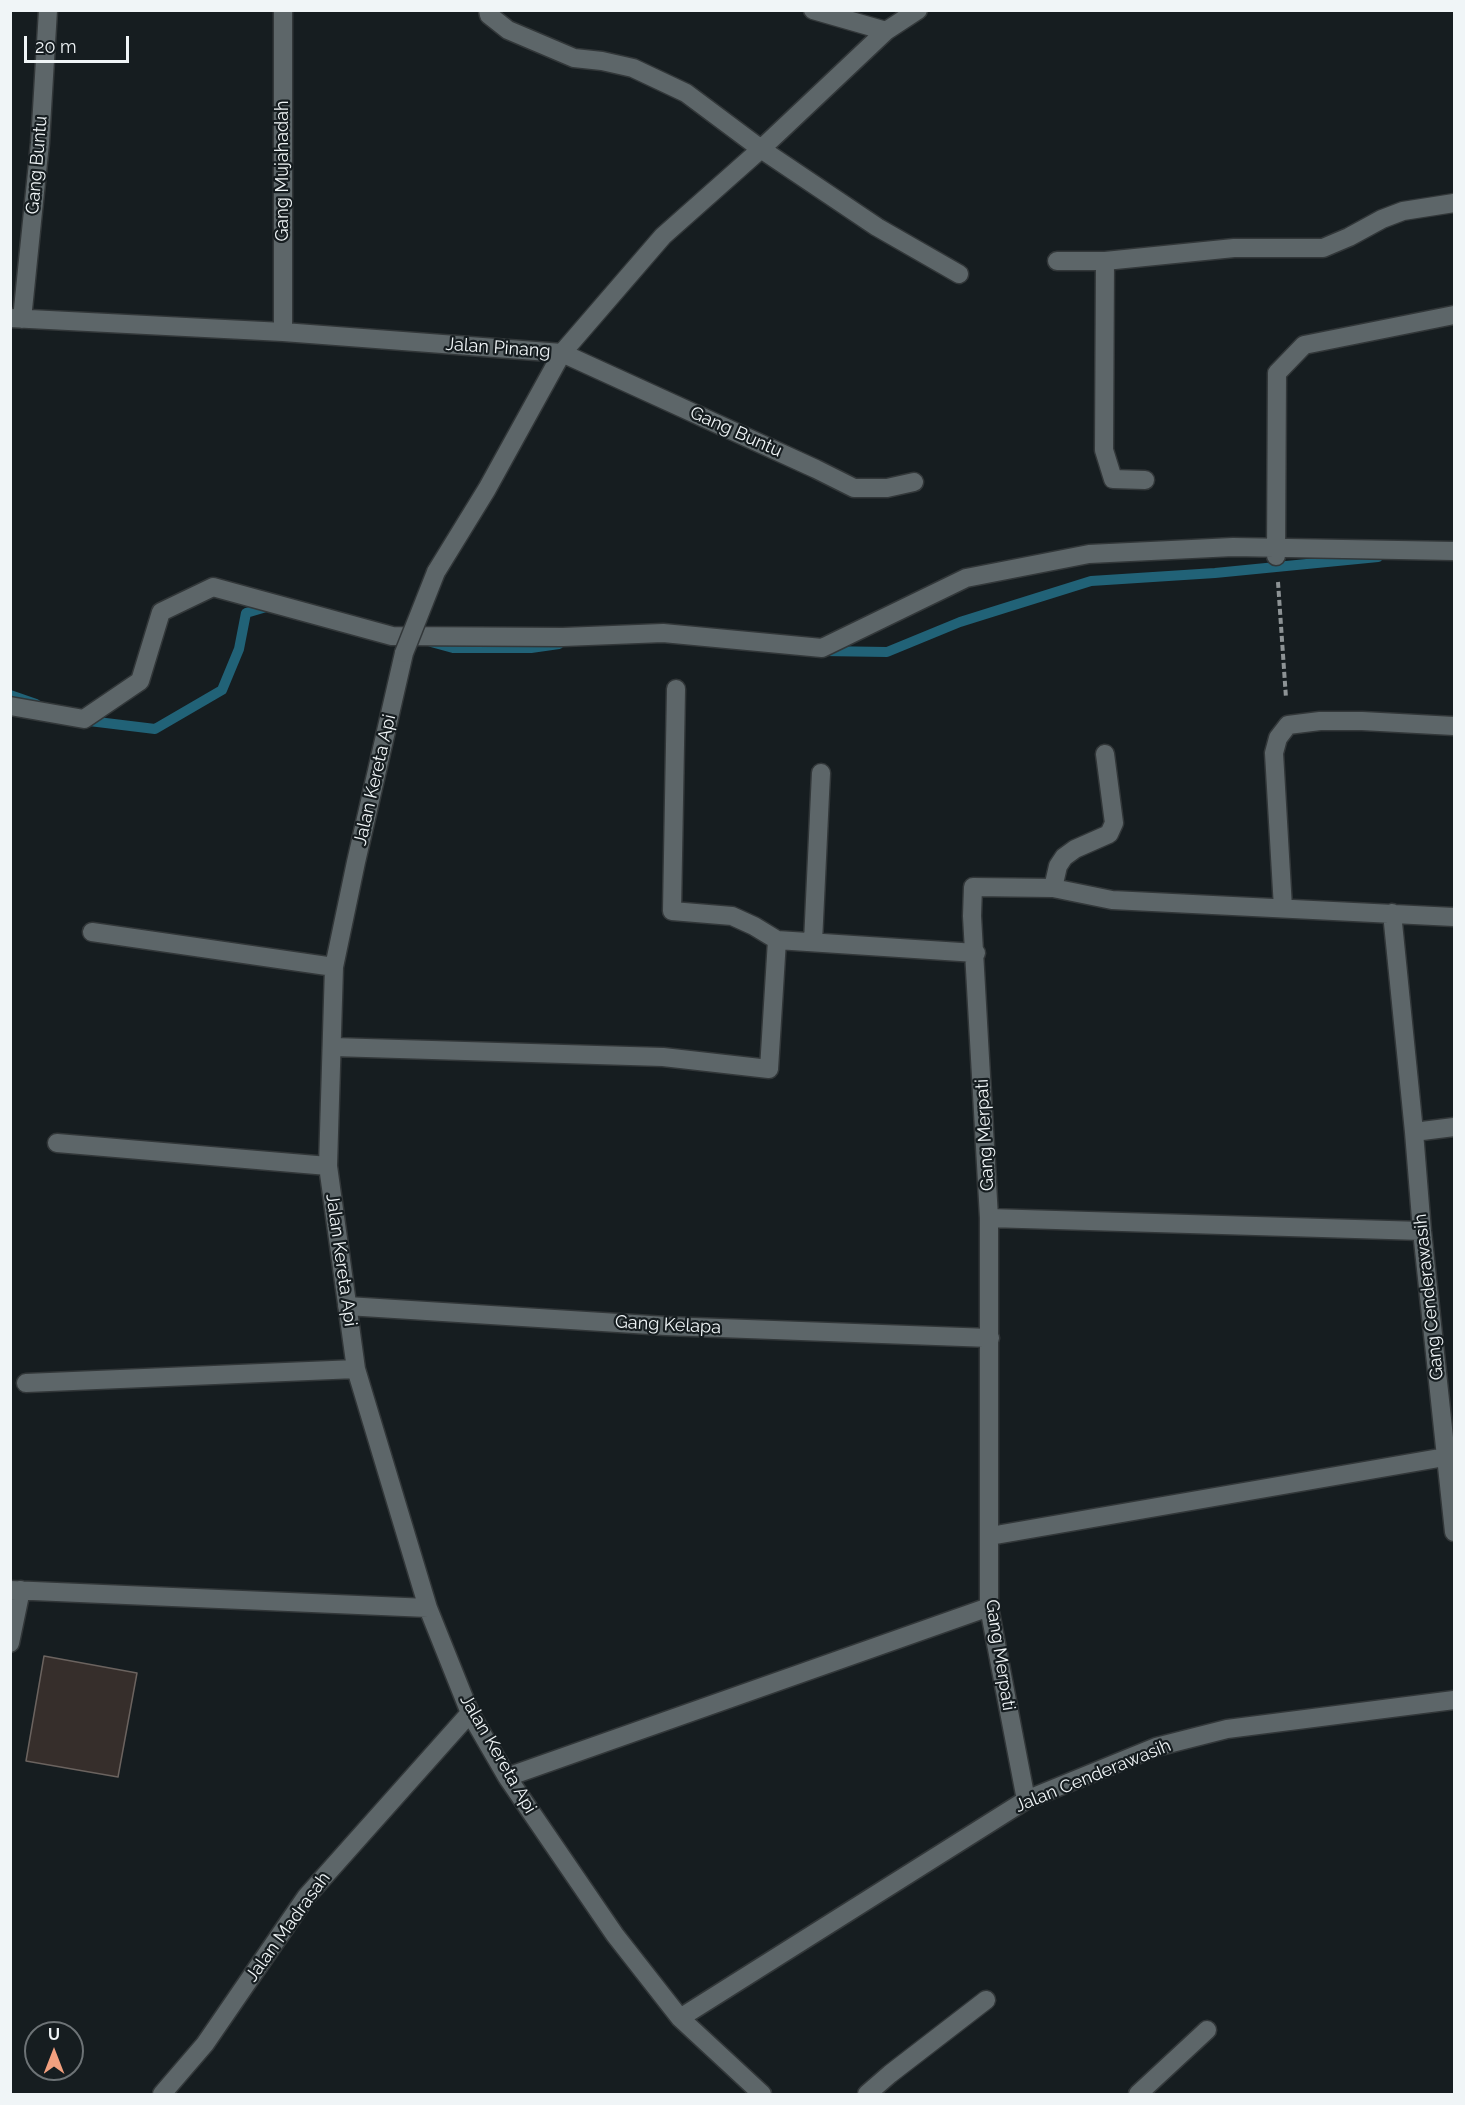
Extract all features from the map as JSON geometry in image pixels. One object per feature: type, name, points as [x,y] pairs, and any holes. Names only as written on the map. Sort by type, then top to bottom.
[{"type":"street","name":"Gang Buntu","points":[[16,319],[40,143],[48,10]]},
{"type":"street","name":"Gang Mujahadah","points":[[283,10],[283,332]]},
{"type":"street","points":[[488,10],[489,15],[508,30],[574,58],[633,68],[686,93],[761,149],[877,227],[959,274]]},
{"type":"street","points":[[813,10],[886,31]]},
{"type":"street","name":"Jalan Pinang","points":[[16,319],[283,332],[562,353],[663,236],[761,149],[886,31],[918,10]]},
{"type":"street","points":[[1057,261],[1105,261],[1234,248],[1323,248],[1404,211],[1455,203]]},
{"type":"street","points":[[1105,261],[1104,450],[1113,479],[1145,480]]},
{"type":"street","points":[[1276,552],[1277,373],[1304,345],[1455,315]]},
{"type":"street","name":"Gang Buntu","points":[[562,353],[854,488],[887,488],[914,482]]},
{"type":"street","name":"Jalan Kereta Api","points":[[562,353],[487,489],[436,572],[404,653],[334,967],[328,1166],[356,1369],[428,1608],[470,1713],[507,1778],[615,1935],[680,2018],[762,2094]]},
{"type":"street","points":[[10,706],[84,719],[140,681],[160,612],[213,587],[392,636],[562,637],[663,633],[822,648],[966,578],[1089,554],[1233,547],[1276,552],[1455,551]]},
{"type":"street","points":[[676,689],[672,911],[732,916],[777,940],[976,953]]},
{"type":"street","points":[[1283,908],[1274,753],[1278,738],[1288,725],[1320,721],[1362,721],[1455,726]]},
{"type":"street","points":[[1053,888],[1058,866],[1064,857],[1075,849],[1109,834],[1114,823],[1105,754]]},
{"type":"street","points":[[813,942],[821,773]]},
{"type":"street","name":"Gang Merpati","points":[[1026,1800],[989,1607],[989,1218],[976,953],[972,916],[973,887],[1053,888],[1112,900],[1455,917]]},
{"type":"street","name":"Gang Cenderawasih","points":[[1392,913],[1445,1457],[1455,1532]]},
{"type":"street","points":[[92,932],[334,967]]},
{"type":"street","points":[[333,1047],[663,1057],[769,1069],[777,940]]},
{"type":"street","points":[[1414,1132],[1455,1127]]},
{"type":"street","points":[[57,1143],[328,1166]]},
{"type":"street","points":[[989,1218],[1422,1231]]},
{"type":"street","name":"Gang Kelapa","points":[[346,1306],[666,1326],[990,1338]]},
{"type":"street","points":[[26,1383],[356,1369]]},
{"type":"street","points":[[990,1536],[1445,1457]]},
{"type":"street","points":[[10,1642],[16,1590],[428,1608]]},
{"type":"street","points":[[507,1778],[989,1607]]},
{"type":"street","name":"Jalan Cenderawasih","points":[[680,2018],[1026,1800],[1156,1747],[1227,1729],[1455,1700]]},
{"type":"street","name":"Jalan Madrasah","points":[[162,2094],[205,2044],[306,1897],[470,1713]]},
{"type":"street","points":[[867,2094],[986,2000]]},
{"type":"street","points":[[1138,2094],[1207,2030]]},
{"type":"path","points":[[1278,590],[1288,725]]},
{"type":"building","points":[[44,1656],[137,1673],[118,1777],[26,1761]]},
{"type":"waterway","points":[[822,651],[887,652],[960,622],[1091,581],[1215,573],[1378,557]]},
{"type":"waterway","points":[[81,720],[155,729],[222,690],[239,649],[246,613],[273,605]]},
{"type":"waterway","points":[[431,642],[453,648],[531,648],[559,644]]},
{"type":"waterway","points":[[10,695],[36,704]]}]
